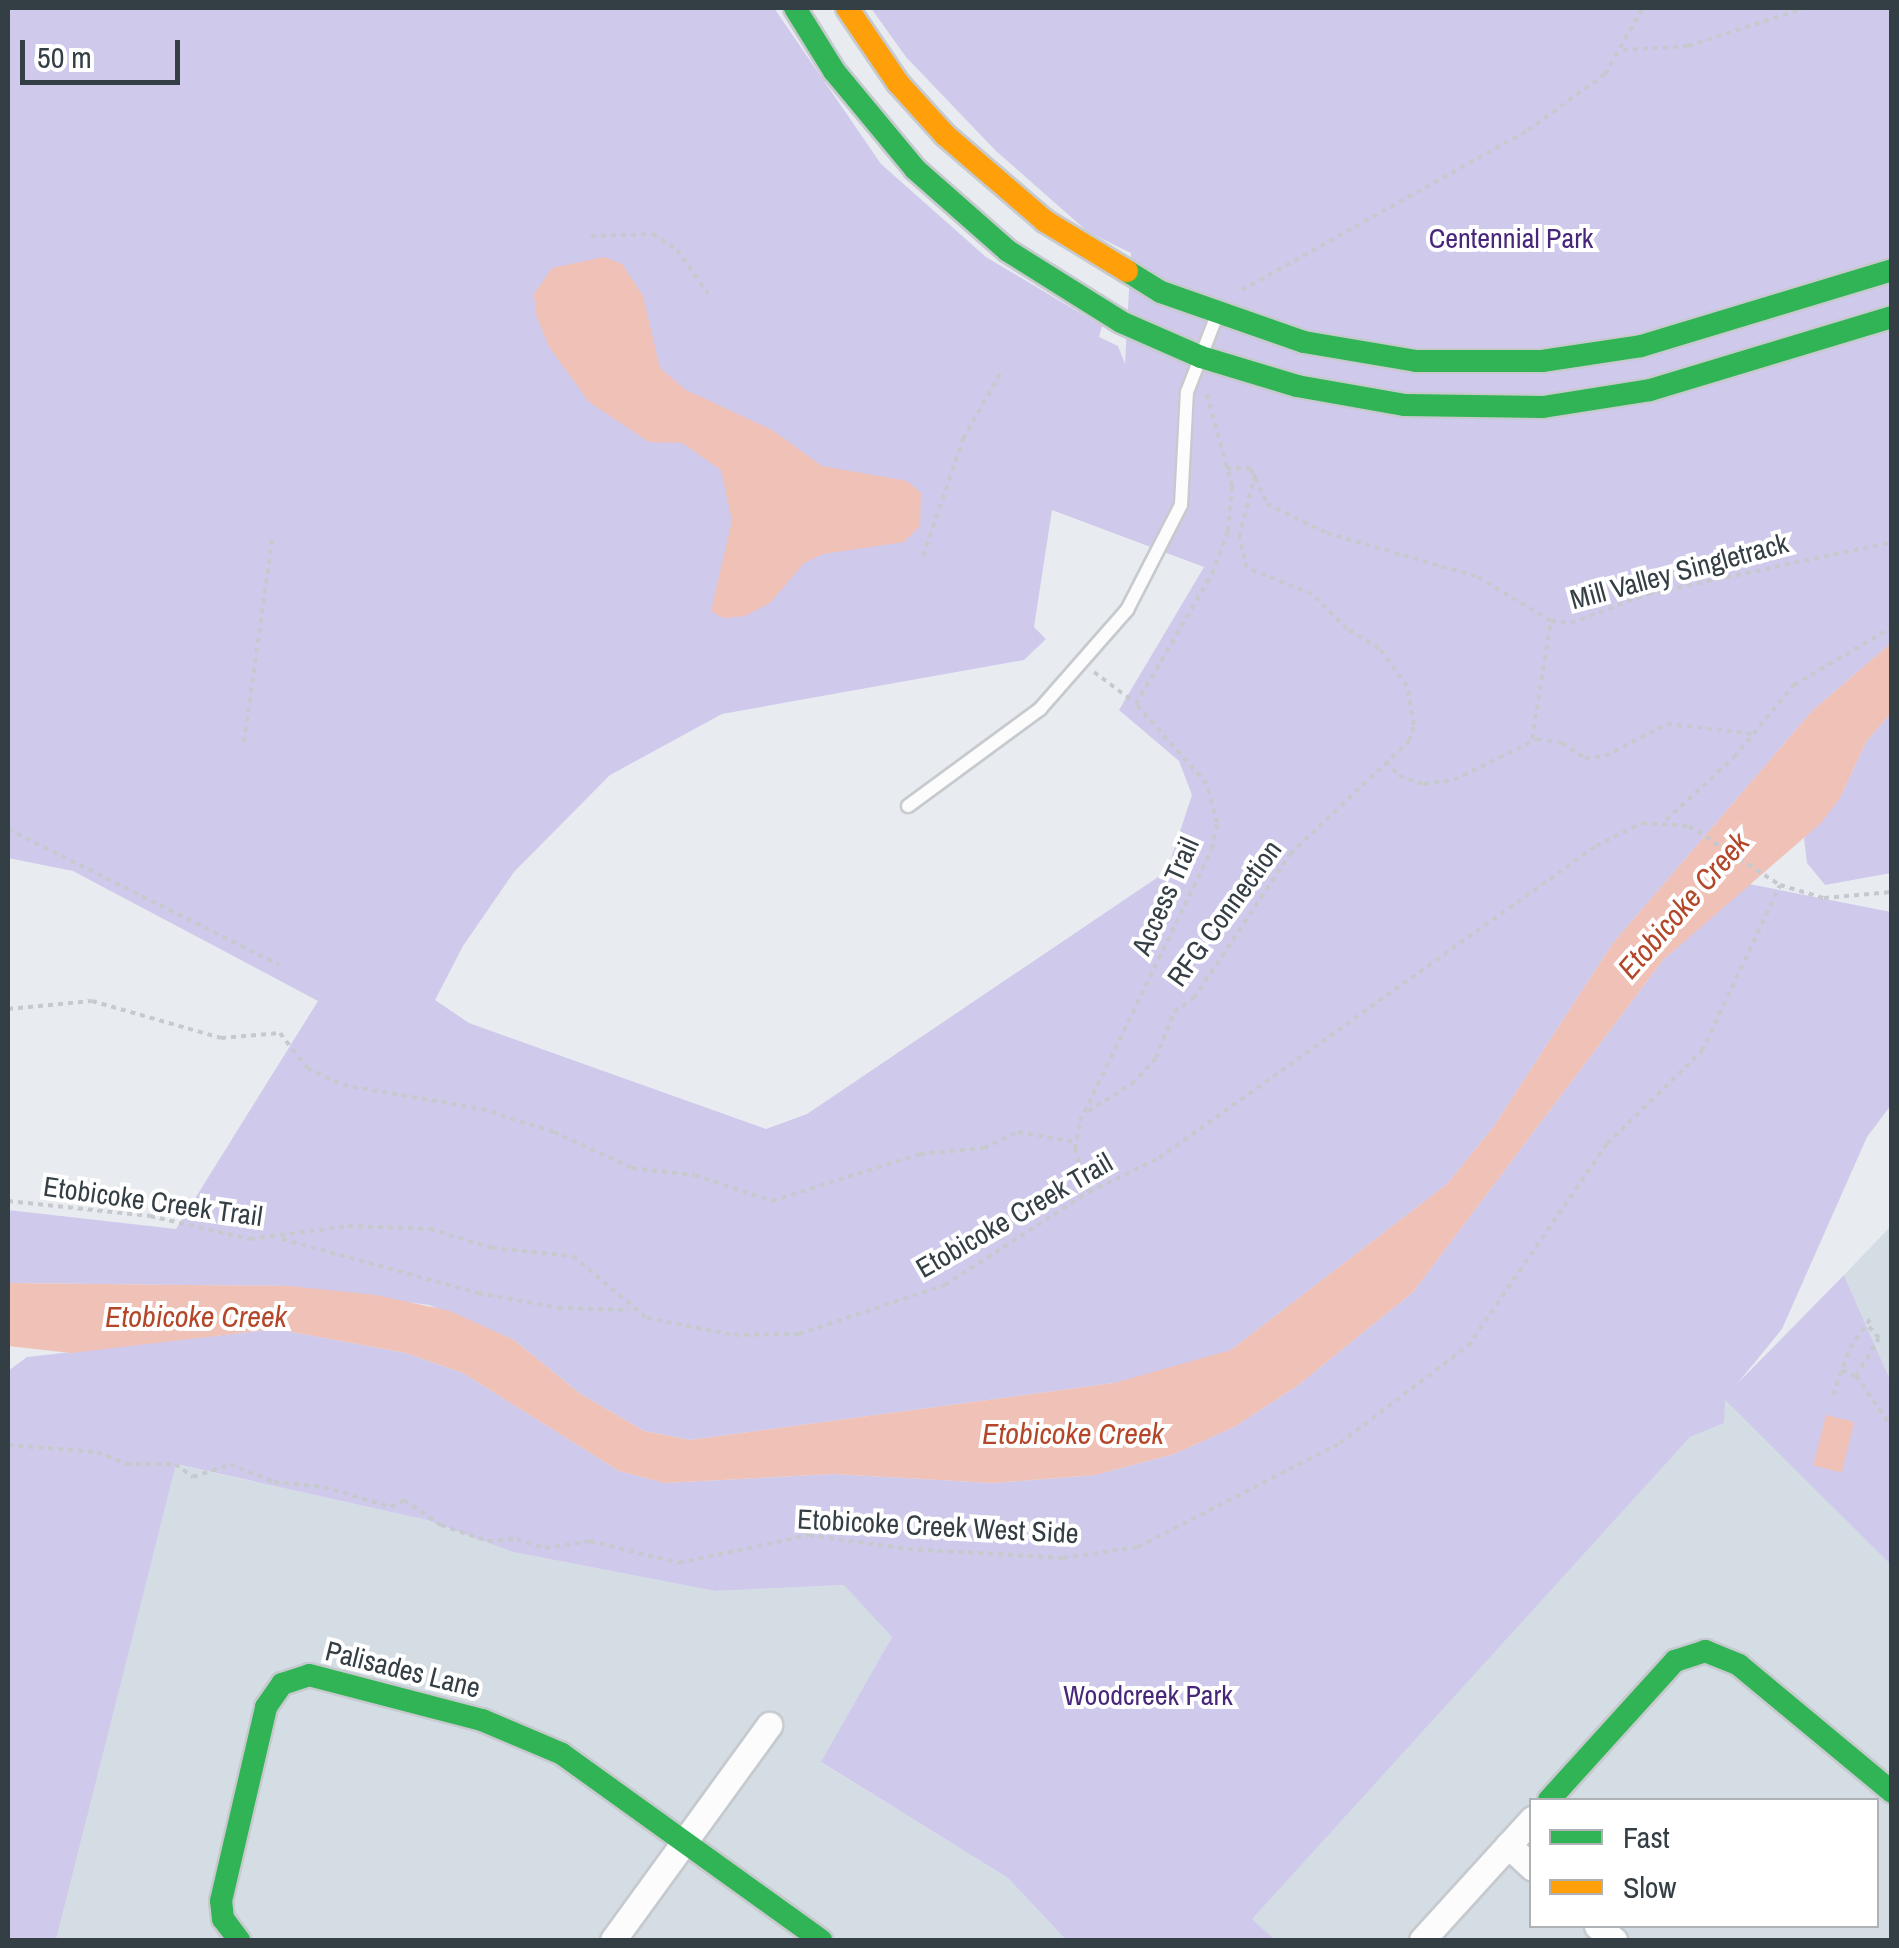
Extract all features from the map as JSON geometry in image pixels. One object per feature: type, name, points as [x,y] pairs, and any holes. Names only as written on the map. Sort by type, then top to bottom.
[{"type":"street","points":[[795,8],[864,110],[958,210],[1071,294],[1201,357],[1350,397],[1479,409],[1543,407],[1650,390],[1892,317]]},
{"type":"street","points":[[847,8],[898,83],[990,178],[1097,256],[1217,315],[1361,354],[1416,361],[1542,360],[1642,346],[1892,270]]},
{"type":"street","points":[[1550,1798],[1675,1661],[1705,1651],[1740,1664],[1892,1792]]},
{"type":"street","name":"Palisades Lane","points":[[240,1940],[223,1919],[222,1892],[266,1707],[282,1684],[300,1676],[440,1708],[522,1735],[599,1776],[690,1841]]},
{"type":"street","points":[[612,1940],[690,1841],[769,1725]]},
{"type":"street","points":[[1422,1940],[1529,1822]]},
{"type":"street","points":[[690,1841],[822,1940]]},
{"type":"street","points":[[1508,1845],[1529,1863]]},
{"type":"lane","points":[[908,806],[1040,708],[1126,610],[1181,505],[1187,392],[1217,315]]},
{"type":"path","points":[[1217,315],[1243,289],[1528,130],[1606,74],[1624,50],[1644,8]]},
{"type":"path","points":[[1624,50],[1688,46],[1805,8]]},
{"type":"path","points":[[592,236],[653,234],[677,250],[708,294]]},
{"type":"path","points":[[1232,284],[1257,302]]},
{"type":"path","points":[[1136,704],[1217,564],[1234,500],[1208,418],[1201,357]]},
{"type":"path","points":[[923,556],[963,439],[1001,372]]},
{"type":"path","points":[[1226,468],[1237,465],[1254,474]]},
{"type":"path","name":"Mill Valley Singletrack","points":[[1254,474],[1266,504],[1367,549],[1478,577],[1551,621],[1571,623],[1648,594],[1892,542]]},
{"type":"path","name":"RFG Connection","points":[[1084,1114],[1132,1084],[1156,1058],[1174,1012],[1194,998],[1290,854],[1409,741],[1414,725],[1407,686],[1380,648],[1346,629],[1312,594],[1247,568],[1239,537],[1254,474]]},
{"type":"path","points":[[244,742],[272,539]]},
{"type":"path","points":[[1532,740],[1551,621]]},
{"type":"path","points":[[1666,820],[1754,734],[1794,685],[1892,627]]},
{"type":"path","name":"Access Trail","points":[[1076,1142],[1084,1114],[1212,848],[1216,823],[1207,784],[1136,704],[1082,663]]},
{"type":"path","points":[[1386,762],[1398,776],[1439,782],[1532,740],[1562,743],[1585,758],[1605,756],[1667,724],[1754,734]]},
{"type":"path","points":[[1666,820],[1689,826],[1780,885],[1824,898],[1892,892]]},
{"type":"path","name":"Etobicoke Creek Trail","points":[[8,1201],[278,1238],[348,1226],[404,1226],[492,1248],[574,1256],[634,1310],[734,1335],[799,1334],[945,1285],[1089,1192],[1159,1158],[1596,846],[1642,823],[1666,820]]},
{"type":"path","points":[[8,830],[279,966]]},
{"type":"path","name":"Etobicoke Creek West Side","points":[[8,1445],[97,1452],[126,1464],[176,1464],[194,1477],[230,1464],[274,1482],[324,1487],[391,1507],[404,1500],[441,1525],[488,1541],[517,1538],[545,1548],[590,1542],[680,1563],[809,1535],[908,1549],[943,1546],[1063,1558],[1138,1546],[1340,1443],[1468,1346],[1607,1144],[1702,1051],[1780,885]]},
{"type":"path","points":[[8,1009],[92,1002],[220,1038],[280,1033],[308,1068],[343,1085],[482,1109],[554,1132],[632,1168],[695,1175],[772,1201],[920,1154],[984,1148],[1018,1132],[1044,1132],[1076,1142],[1089,1192]]},
{"type":"path","points":[[278,1238],[478,1293],[558,1308],[634,1310]]},
{"type":"path","points":[[1833,1395],[1842,1370],[1873,1315]]},
{"type":"path","points":[[1856,1376],[1879,1338],[1866,1323]]},
{"type":"path","points":[[1842,1370],[1856,1376],[1892,1427]]},
{"type":"shaded area","points":[[1891,1226],[1891,1382],[1844,1275]]},
{"type":"shaded area","points":[[1724,1399],[1891,1565],[1891,1940],[1275,1940],[1251,1919]]},
{"type":"shaded area","points":[[175,1464],[427,1520],[513,1552],[715,1591],[846,1585],[892,1637],[822,1763],[1008,1878],[1066,1940],[56,1940]]},
{"type":"green space","name":"Centennial Park","points":[[8,8],[774,8],[881,164],[986,257],[1102,326],[1099,337],[1118,346],[1125,364],[1131,253],[1088,232],[996,151],[906,57],[871,8],[1891,8],[1891,643],[1812,711],[1613,943],[1494,1126],[1447,1184],[1231,1350],[1179,1368],[1114,1383],[690,1440],[644,1431],[579,1393],[514,1340],[429,1305],[290,1286],[8,1283],[8,1210],[176,1229],[318,1001],[73,871],[8,858]],"holes":[[[1052,510],[1204,567],[1119,710],[1179,761],[1192,795],[1167,871],[807,1114],[766,1129],[469,1023],[435,1000],[463,946],[514,872],[610,775],[722,714],[1024,660],[1046,639],[1034,627]]]},
{"type":"green space","points":[[1891,713],[1891,873],[1825,885],[1807,863],[1804,838],[1840,798],[1866,742]]},
{"type":"green space","name":"Woodcreek Park","points":[[1749,884],[1891,912],[1891,1105],[1867,1137],[1782,1329],[1737,1384],[1844,1275],[1891,1382],[1891,1565],[1725,1400],[1724,1423],[1690,1437],[1252,1919],[1275,1940],[1066,1940],[1008,1878],[821,1762],[892,1637],[844,1585],[715,1591],[513,1552],[427,1520],[176,1464],[56,1940],[8,1940],[8,1371],[27,1357],[276,1329],[406,1353],[463,1373],[619,1471],[665,1483],[833,1474],[993,1483],[1095,1475],[1174,1454],[1234,1427],[1297,1386],[1413,1292],[1663,960]]},
{"type":"water","points":[[604,257],[622,264],[643,296],[660,368],[686,390],[772,430],[822,466],[907,481],[921,493],[920,526],[904,542],[823,554],[804,563],[770,603],[745,616],[723,618],[711,611],[732,521],[721,470],[682,443],[649,442],[589,402],[549,347],[536,315],[534,294],[552,268]]},
{"type":"water","name":"Etobicoke Creek","points":[[1891,643],[1891,713],[1866,742],[1840,798],[1821,823],[1663,960],[1413,1292],[1297,1386],[1234,1427],[1174,1454],[1095,1475],[993,1483],[833,1474],[665,1483],[619,1471],[463,1373],[406,1353],[276,1329],[71,1353],[8,1346],[8,1283],[290,1286],[376,1295],[450,1311],[514,1340],[579,1393],[644,1431],[690,1440],[1114,1383],[1231,1350],[1447,1184],[1494,1126],[1613,943],[1812,711]]},
{"type":"water","points":[[1826,1415],[1854,1422],[1842,1472],[1813,1465]]},
{"type":"traffic: fast","points":[[795,8],[834,71],[915,169],[1008,251],[1121,322],[1201,357],[1297,386],[1405,405],[1543,407],[1650,390],[1892,317]]},
{"type":"traffic: fast","points":[[1127,271],[1161,292],[1304,342],[1416,361],[1542,361],[1641,346],[1892,270]]},
{"type":"traffic: fast","points":[[1551,1798],[1675,1661],[1705,1651],[1739,1665],[1892,1792]]},
{"type":"traffic: fast","points":[[239,1940],[223,1919],[221,1901],[266,1707],[282,1684],[309,1675],[482,1720],[562,1754],[821,1940]]},
{"type":"traffic: slow","points":[[847,8],[898,83],[945,135],[1045,221],[1127,271]]}]
